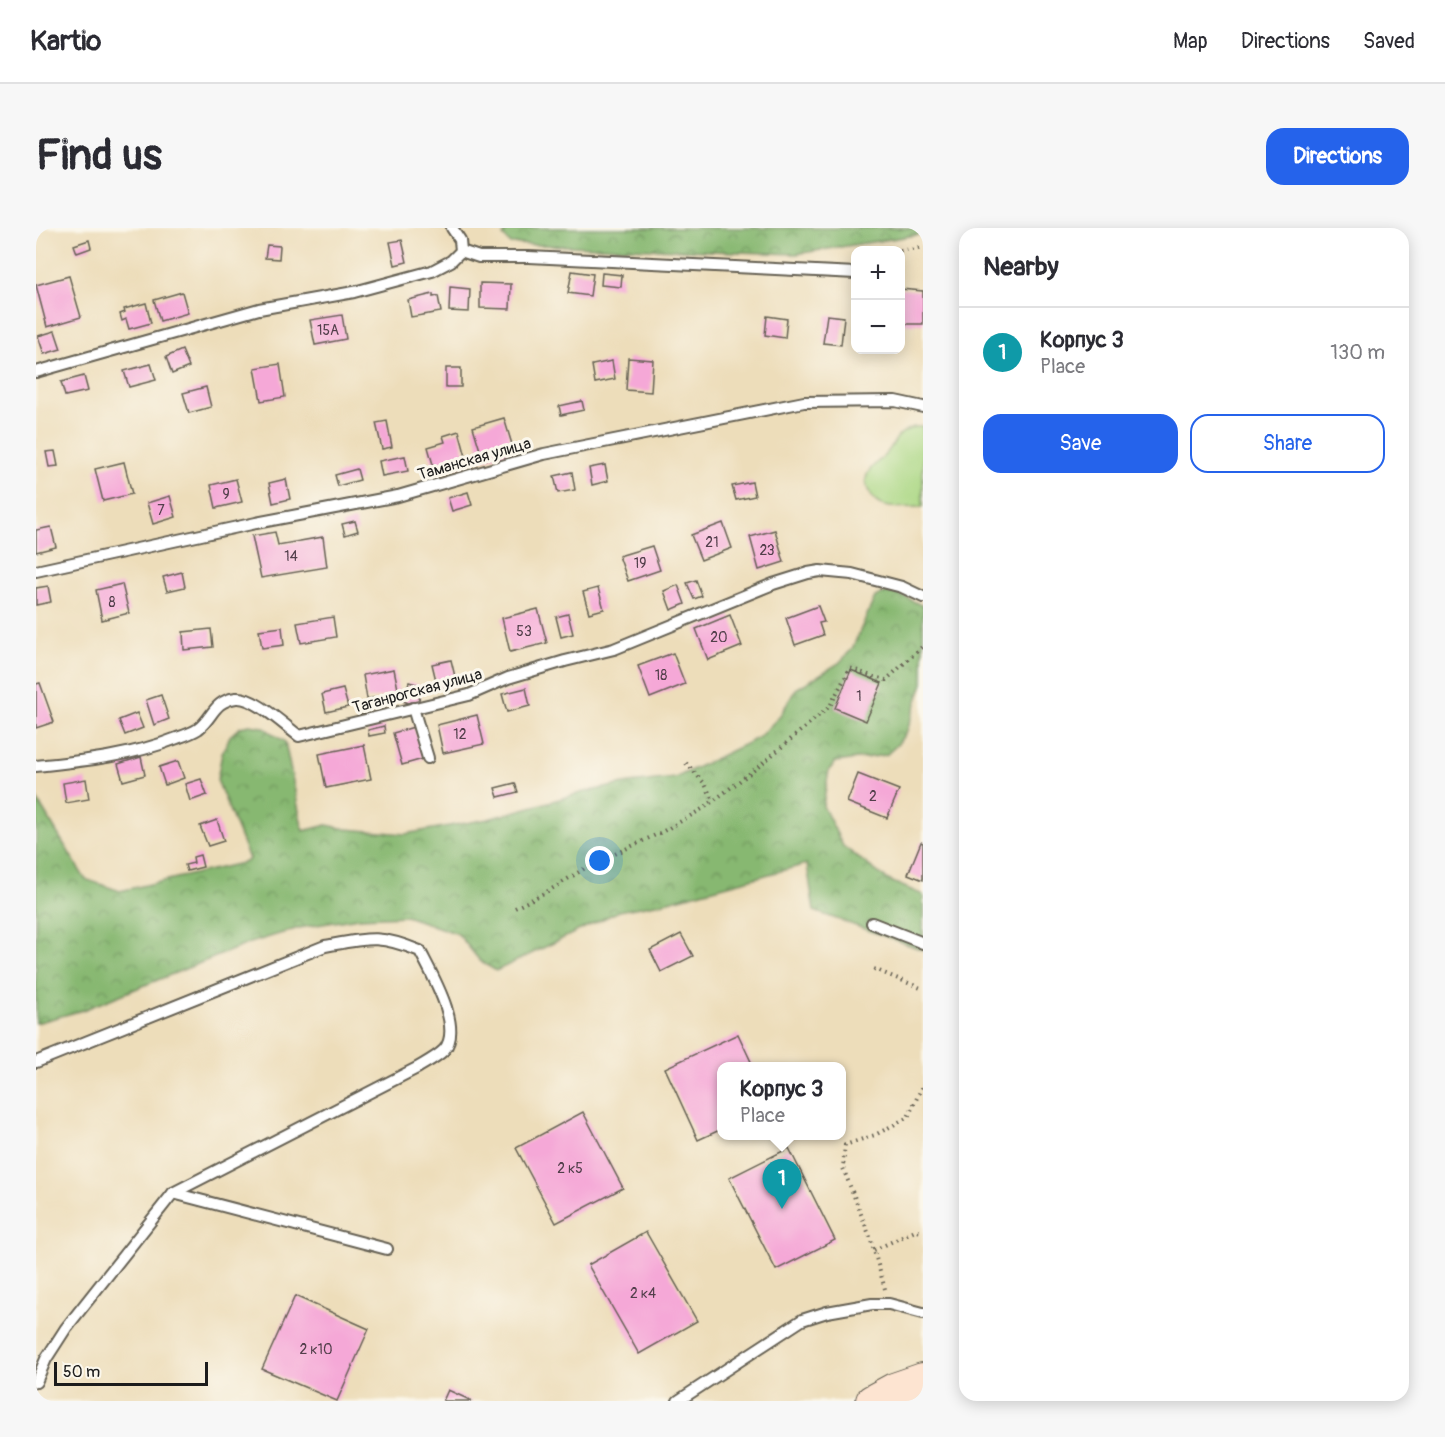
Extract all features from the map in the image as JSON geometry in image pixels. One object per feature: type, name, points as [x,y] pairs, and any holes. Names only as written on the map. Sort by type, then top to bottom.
[{"type":"street","points":[[872,1401],[894,1389],[923,1379]]},
{"type":"lane","points":[[452,228],[460,240],[461,251]]},
{"type":"lane","points":[[461,251],[479,257],[851,273]]},
{"type":"lane","points":[[36,372],[259,309],[354,292],[432,271],[451,261],[461,251]]},
{"type":"lane","name":"Таманская улица","points":[[36,571],[256,523],[398,496],[544,454],[788,405],[827,401],[895,401],[923,407]]},
{"type":"lane","name":"Таганрогская улица","points":[[36,766],[105,758],[176,739],[199,728],[213,709],[223,702],[238,698],[253,702],[298,736],[469,695],[508,678],[614,649],[773,584],[820,571],[852,574],[902,587],[923,597]]},
{"type":"lane","points":[[413,708],[429,758]]},
{"type":"lane","points":[[872,923],[923,943]]},
{"type":"lane","points":[[36,1062],[325,946],[369,938],[394,940],[420,951],[443,997],[451,1033],[444,1050],[417,1068],[173,1192],[66,1328],[46,1359],[36,1382]]},
{"type":"lane","points":[[173,1192],[387,1249]]},
{"type":"lane","points":[[678,1401],[802,1320],[827,1312],[872,1304],[889,1304],[923,1313]]},
{"type":"path","points":[[905,250],[923,247]]},
{"type":"path","points":[[515,908],[587,867],[662,832],[713,801],[758,767],[830,706],[850,668],[886,680],[923,646]]},
{"type":"path","points":[[686,763],[705,784],[713,801]]},
{"type":"path","points":[[874,969],[923,989]]},
{"type":"path","points":[[889,1304],[874,1250],[843,1168],[845,1145],[874,1135],[908,1117],[923,1084]]},
{"type":"path","points":[[874,1250],[915,1231],[923,1232]]},
{"type":"green space","points":[[508,228],[923,228],[923,234],[796,254],[511,244],[503,236]]},
{"type":"green space","points":[[914,427],[923,427],[923,507],[880,505],[867,488],[868,472],[888,451],[898,436]]},
{"type":"green space","points":[[884,593],[899,594],[923,606],[923,683],[907,731],[897,745],[886,755],[836,762],[829,770],[823,806],[843,846],[888,880],[923,895],[923,950],[814,911],[807,864],[661,903],[619,911],[496,971],[480,961],[458,934],[406,916],[358,918],[299,928],[250,943],[83,1010],[36,1023],[36,798],[85,879],[120,891],[246,862],[249,859],[217,780],[222,753],[230,736],[240,727],[250,725],[263,727],[285,742],[303,831],[327,825],[405,834],[488,819],[584,792],[629,783],[675,778],[758,738],[779,717],[796,689],[839,663],[852,649],[875,597]]},
{"type":"building","points":[[89,240],[91,248],[77,253],[74,245]]},
{"type":"building","points":[[402,240],[407,262],[395,265],[390,242]]},
{"type":"building","points":[[267,245],[280,246],[279,259],[265,258]]},
{"type":"building","points":[[572,271],[593,274],[590,296],[568,293]]},
{"type":"building","points":[[602,273],[622,275],[621,287],[601,285]]},
{"type":"building","points":[[69,276],[81,317],[47,327],[36,285]]},
{"type":"building","points":[[480,283],[511,284],[510,309],[480,308]]},
{"type":"building","points":[[450,287],[470,289],[469,312],[449,311]]},
{"type":"building","points":[[905,289],[923,291],[923,324],[905,324]]},
{"type":"building","points":[[182,292],[188,313],[160,321],[154,300]]},
{"type":"building","points":[[433,294],[433,297],[438,296],[441,312],[411,317],[408,300]]},
{"type":"building","points":[[146,303],[151,323],[129,329],[126,319],[122,321],[120,314],[125,312],[124,309]]},
{"type":"building","points":[[342,315],[346,339],[315,345],[310,320]]},
{"type":"building","points":[[827,315],[844,317],[841,345],[823,343]]},
{"type":"building","points":[[767,316],[787,319],[785,338],[765,335]]},
{"type":"building","points":[[55,331],[61,349],[44,354],[38,336]]},
{"type":"building","points":[[182,350],[189,367],[172,374],[166,357]]},
{"type":"building","points":[[628,358],[653,360],[651,392],[626,390]]},
{"type":"building","points":[[612,361],[615,379],[595,383],[592,365]]},
{"type":"building","points":[[151,364],[156,380],[129,387],[124,371]]},
{"type":"building","points":[[280,364],[285,397],[261,401],[255,368]]},
{"type":"building","points":[[446,368],[461,368],[461,387],[446,387]]},
{"type":"building","points":[[84,376],[88,391],[65,396],[61,382]]},
{"type":"building","points":[[206,387],[211,407],[189,413],[183,393]]},
{"type":"building","points":[[582,401],[584,410],[561,415],[559,406]]},
{"type":"building","points":[[504,418],[514,451],[483,460],[473,427]]},
{"type":"building","points":[[387,421],[392,447],[382,449],[376,423]]},
{"type":"building","points":[[459,431],[468,464],[450,469],[448,465],[434,468],[428,447],[445,442],[443,436]]},
{"type":"building","points":[[55,451],[58,466],[49,467],[46,452]]},
{"type":"building","points":[[405,456],[408,471],[382,476],[379,461]]},
{"type":"building","points":[[124,462],[132,494],[103,501],[95,469]]},
{"type":"building","points":[[605,465],[608,481],[592,485],[589,468]]},
{"type":"building","points":[[357,469],[360,480],[338,486],[335,475]]},
{"type":"building","points":[[572,472],[575,490],[558,493],[554,476]]},
{"type":"building","points":[[236,479],[242,502],[216,508],[211,485]]},
{"type":"building","points":[[286,479],[290,499],[273,503],[269,483]]},
{"type":"building","points":[[752,482],[755,496],[736,500],[732,486]]},
{"type":"building","points":[[468,492],[472,505],[452,511],[448,498]]},
{"type":"building","points":[[170,496],[176,517],[153,524],[147,503]]},
{"type":"building","points":[[355,521],[358,531],[345,535],[342,524]]},
{"type":"building","points":[[723,523],[732,548],[701,560],[691,535]]},
{"type":"building","points":[[51,527],[56,547],[36,552],[36,530]]},
{"type":"building","points":[[775,530],[784,562],[759,570],[750,537]]},
{"type":"building","points":[[275,532],[278,545],[323,537],[327,567],[261,578],[252,536]]},
{"type":"building","points":[[652,546],[660,570],[628,581],[619,556]]},
{"type":"building","points":[[182,572],[185,587],[167,591],[163,577]]},
{"type":"building","points":[[696,580],[702,596],[694,599],[687,583]]},
{"type":"building","points":[[122,584],[129,613],[102,620],[96,590]]},
{"type":"building","points":[[678,585],[685,604],[671,610],[664,591]]},
{"type":"building","points":[[48,586],[51,602],[36,605],[36,588]]},
{"type":"building","points":[[598,588],[604,609],[589,613],[583,592]]},
{"type":"building","points":[[818,606],[824,622],[819,623],[823,635],[795,645],[786,618]]},
{"type":"building","points":[[538,609],[547,643],[510,652],[502,618]]},
{"type":"building","points":[[568,614],[573,634],[561,637],[556,617]]},
{"type":"building","points":[[730,615],[742,646],[708,660],[696,629]]},
{"type":"building","points":[[333,617],[336,637],[301,643],[297,623]]},
{"type":"building","points":[[282,627],[284,645],[262,648],[259,630]]},
{"type":"building","points":[[211,629],[213,647],[184,650],[183,632]]},
{"type":"building","points":[[673,653],[685,684],[650,698],[638,666]]},
{"type":"building","points":[[451,660],[457,685],[438,689],[432,664]]},
{"type":"building","points":[[394,669],[399,694],[367,699],[363,675]]},
{"type":"building","points":[[851,670],[882,683],[866,721],[835,708]]},
{"type":"building","points":[[409,682],[423,686],[417,706],[403,701]]},
{"type":"building","points":[[40,683],[54,722],[36,728],[36,684]]},
{"type":"building","points":[[526,688],[530,706],[507,712],[502,694]]},
{"type":"building","points":[[343,689],[348,707],[326,712],[322,694]]},
{"type":"building","points":[[161,695],[169,719],[154,725],[146,700]]},
{"type":"building","points":[[137,713],[143,728],[125,735],[119,720]]},
{"type":"building","points":[[477,715],[484,744],[443,753],[437,725]]},
{"type":"building","points":[[384,726],[385,733],[369,736],[368,730]]},
{"type":"building","points":[[414,727],[423,759],[402,765],[393,733]]},
{"type":"building","points":[[364,745],[371,779],[326,788],[319,754]]},
{"type":"building","points":[[141,757],[145,775],[123,781],[118,764]]},
{"type":"building","points":[[178,761],[184,778],[165,785],[159,767]]},
{"type":"building","points":[[858,774],[899,790],[887,818],[847,802]]},
{"type":"building","points":[[86,779],[89,799],[66,803],[63,783]]},
{"type":"building","points":[[201,779],[207,795],[190,801],[185,784]]},
{"type":"building","points":[[515,783],[518,792],[498,797],[495,788]]},
{"type":"building","points":[[217,820],[224,841],[208,846],[200,826]]},
{"type":"building","points":[[921,842],[923,843],[923,880],[908,874]]},
{"type":"building","points":[[200,855],[203,867],[187,871],[185,865],[194,863],[193,857]]},
{"type":"building","points":[[681,934],[693,956],[661,972],[650,950]]},
{"type":"building","points":[[738,1034],[751,1062],[717,1062],[717,1131],[698,1140],[665,1068]]},
{"type":"building","points":[[583,1112],[623,1188],[556,1223],[516,1148]]},
{"type":"building","points":[[789,1148],[835,1240],[776,1270],[729,1178]]},
{"type":"building","points":[[646,1232],[697,1321],[639,1354],[588,1265]]},
{"type":"building","points":[[295,1296],[369,1329],[337,1401],[262,1369]]},
{"type":"building","points":[[448,1390],[472,1401],[443,1401]]},
{"type":"place","name":"Корпус 3","points":[[782,1209]]}]
